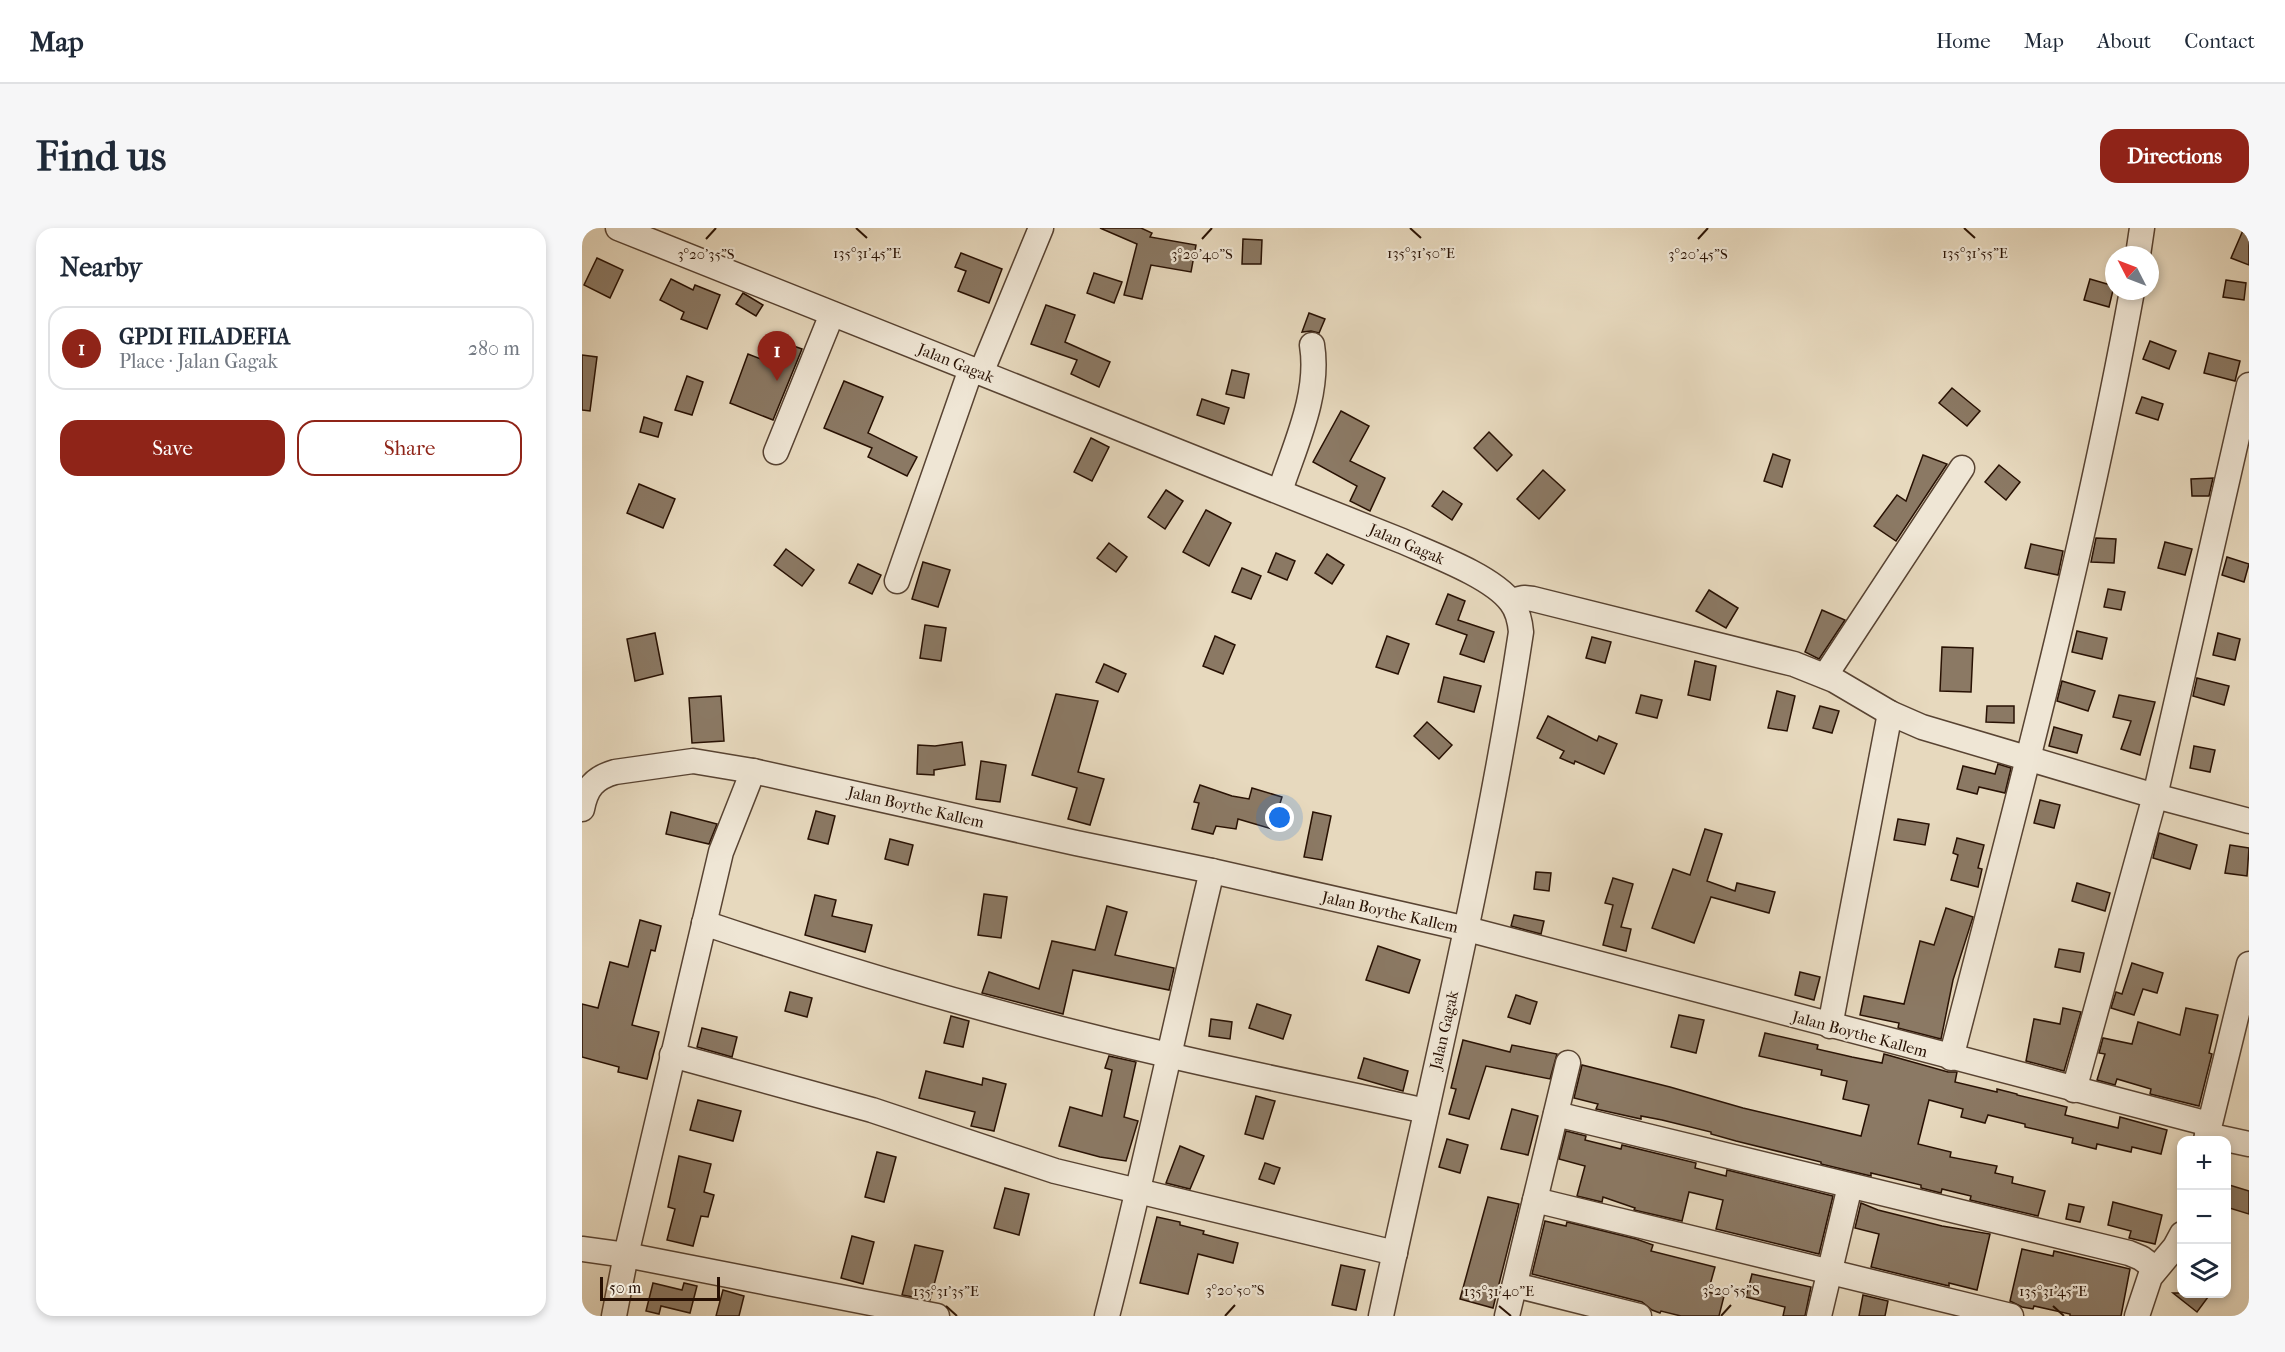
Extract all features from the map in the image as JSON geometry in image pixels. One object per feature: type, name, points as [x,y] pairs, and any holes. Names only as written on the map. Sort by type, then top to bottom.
[{"type":"street","name":"Jalan Gagak","points":[[618,228],[1280,491],[1461,567],[1493,586],[1511,601],[1520,619],[1521,632],[1506,728],[1467,929],[1381,1316]]},
{"type":"street","points":[[897,581],[976,371],[1041,228]]},
{"type":"street","points":[[2139,246],[2142,228]]},
{"type":"street","points":[[1951,1058],[2028,759],[2076,559],[2116,378],[2130,300]]},
{"type":"street","points":[[776,452],[832,314]]},
{"type":"street","points":[[1280,491],[1313,382],[1315,362],[1312,345]]},
{"type":"street","points":[[2074,1090],[2155,796],[2249,385]]},
{"type":"street","points":[[1825,676],[1962,468]]},
{"type":"street","points":[[1511,601],[1524,598],[1533,599],[1778,659],[1825,676],[1890,713],[1922,727],[2155,796],[2249,821]]},
{"type":"street","points":[[1830,1026],[1890,713]]},
{"type":"street","name":"Jalan Boythe Kallem","points":[[582,809],[585,793],[591,785],[603,776],[615,772],[693,761],[753,771],[1467,929],[2074,1090],[2207,1133],[2249,1144]]},
{"type":"street","points":[[615,1316],[626,1255],[721,852],[753,771]]},
{"type":"street","points":[[1107,1316],[1139,1191],[1168,1055],[1212,871]]},
{"type":"street","points":[[704,923],[821,962],[1070,1031],[1168,1055],[1426,1111]]},
{"type":"street","points":[[2207,1133],[2249,964]]},
{"type":"street","points":[[672,1055],[872,1110],[1055,1172],[1395,1253]]},
{"type":"street","points":[[1507,1316],[1568,1063]]},
{"type":"street","points":[[1556,1114],[2129,1253],[2141,1258],[2156,1269]]},
{"type":"street","points":[[1820,1316],[1850,1186]]},
{"type":"street","points":[[1536,1200],[2011,1316]]},
{"type":"street","points":[[2137,1316],[2150,1277],[2177,1243]]},
{"type":"street","points":[[582,1249],[626,1255],[937,1316]]},
{"type":"street","points":[[1515,1285],[1639,1316]]},
{"type":"building","points":[[1100,228],[1141,228],[1152,233],[1150,237],[1196,245],[1191,272],[1151,265],[1142,299],[1124,295],[1137,244]]},
{"type":"building","points":[[2244,228],[2249,228],[2249,265],[2231,258]]},
{"type":"building","points":[[1243,239],[1262,240],[1261,264],[1242,264]]},
{"type":"building","points":[[961,253],[1002,269],[989,303],[958,291],[966,271],[955,267]]},
{"type":"building","points":[[597,258],[623,270],[610,298],[584,285]]},
{"type":"building","points":[[1094,273],[1122,282],[1114,303],[1087,293]]},
{"type":"building","points":[[671,279],[693,290],[695,285],[720,295],[707,329],[681,319],[684,312],[660,300]]},
{"type":"building","points":[[2090,279],[2105,283],[2105,300],[2111,300],[2109,307],[2084,300]]},
{"type":"building","points":[[2226,280],[2246,283],[2244,300],[2223,297]]},
{"type":"building","points":[[743,293],[763,305],[756,316],[736,304]]},
{"type":"building","points":[[1046,305],[1075,315],[1065,342],[1110,362],[1099,387],[1071,374],[1077,360],[1031,344]]},
{"type":"building","points":[[1309,313],[1325,319],[1319,333],[1302,332]]},
{"type":"building","points":[[774,339],[802,349],[773,420],[730,403],[748,354],[766,361]]},
{"type":"building","points":[[2150,341],[2176,351],[2169,369],[2143,359]]},
{"type":"building","points":[[2209,353],[2240,361],[2235,381],[2204,373]]},
{"type":"building","points":[[582,355],[597,357],[590,411],[582,410]]},
{"type":"building","points":[[1232,370],[1249,374],[1244,398],[1226,394]]},
{"type":"building","points":[[687,376],[703,382],[692,415],[675,410]]},
{"type":"building","points":[[844,381],[883,397],[868,433],[917,457],[907,476],[868,457],[872,448],[824,428]]},
{"type":"building","points":[[1952,388],[1980,411],[1967,426],[1939,403]]},
{"type":"building","points":[[2142,397],[2163,404],[2158,420],[2136,413]]},
{"type":"building","points":[[1202,399],[1229,408],[1224,424],[1197,415]]},
{"type":"building","points":[[1341,411],[1369,426],[1350,461],[1385,478],[1370,511],[1350,501],[1357,486],[1313,462]]},
{"type":"building","points":[[644,417],[662,423],[658,437],[640,432]]},
{"type":"building","points":[[1489,432],[1512,455],[1497,471],[1474,448]]},
{"type":"building","points":[[1091,438],[1109,447],[1092,481],[1074,472]]},
{"type":"building","points":[[1773,454],[1790,460],[1782,487],[1764,481]]},
{"type":"building","points":[[1923,455],[1947,464],[1896,541],[1874,526],[1897,495],[1906,501]]},
{"type":"building","points":[[1999,465],[2020,482],[2006,500],[1985,482]]},
{"type":"building","points":[[1543,470],[1565,490],[1539,519],[1517,499]]},
{"type":"building","points":[[2213,478],[2209,496],[2192,496],[2191,479]]},
{"type":"building","points":[[639,484],[675,499],[663,528],[627,513]]},
{"type":"building","points":[[1166,490],[1183,501],[1165,529],[1148,517]]},
{"type":"building","points":[[1443,491],[1462,504],[1452,520],[1432,506]]},
{"type":"building","points":[[1206,510],[1231,523],[1209,566],[1183,552]]},
{"type":"building","points":[[2096,538],[2116,539],[2114,563],[2091,562]]},
{"type":"building","points":[[2165,542],[2192,549],[2185,575],[2158,568]]},
{"type":"building","points":[[1109,543],[1127,557],[1116,572],[1097,558]]},
{"type":"building","points":[[2031,544],[2063,551],[2058,575],[2025,568]]},
{"type":"building","points":[[786,549],[814,570],[802,586],[774,565]]},
{"type":"building","points":[[1276,553],[1295,561],[1287,580],[1268,572]]},
{"type":"building","points":[[1327,554],[1344,565],[1332,584],[1315,573]]},
{"type":"building","points":[[2227,557],[2249,564],[2244,582],[2222,575]]},
{"type":"building","points":[[923,562],[950,570],[938,607],[912,599]]},
{"type":"building","points":[[858,564],[881,575],[872,594],[849,583]]},
{"type":"building","points":[[1242,568],[1261,576],[1251,599],[1232,592]]},
{"type":"building","points":[[2108,589],[2125,592],[2121,610],[2104,607]]},
{"type":"building","points":[[1709,590],[1738,608],[1726,628],[1696,611]]},
{"type":"building","points":[[1448,594],[1465,601],[1458,620],[1494,632],[1484,662],[1460,654],[1467,635],[1436,624]]},
{"type":"building","points":[[1822,610],[1845,620],[1819,659],[1805,652]]},
{"type":"building","points":[[925,625],[946,628],[941,661],[920,658]]},
{"type":"building","points":[[2077,631],[2107,638],[2102,659],[2072,652]]},
{"type":"building","points":[[655,633],[663,674],[635,681],[627,639]]},
{"type":"building","points":[[2218,633],[2240,639],[2235,660],[2213,655]]},
{"type":"building","points":[[1215,636],[1235,645],[1223,674],[1203,666]]},
{"type":"building","points":[[1387,636],[1409,644],[1398,674],[1376,667]]},
{"type":"building","points":[[1592,637],[1611,642],[1605,663],[1586,658]]},
{"type":"building","points":[[1942,647],[1973,648],[1971,692],[1940,691]]},
{"type":"building","points":[[1695,661],[1716,666],[1710,700],[1688,695]]},
{"type":"building","points":[[1104,664],[1126,674],[1118,692],[1096,682]]},
{"type":"building","points":[[1444,677],[1481,686],[1474,712],[1438,702]]},
{"type":"building","points":[[2197,678],[2229,686],[2224,705],[2193,696]]},
{"type":"building","points":[[2062,681],[2095,691],[2088,711],[2057,701]]},
{"type":"building","points":[[1777,691],[1795,696],[1787,731],[1768,728]]},
{"type":"building","points":[[1056,694],[1098,701],[1078,772],[1104,779],[1090,825],[1068,819],[1077,788],[1032,775]]},
{"type":"building","points":[[1641,695],[1662,700],[1657,718],[1636,713]]},
{"type":"building","points":[[2119,695],[2155,702],[2140,755],[2121,749],[2131,721],[2113,717]]},
{"type":"building","points":[[721,696],[724,741],[692,743],[689,698]]},
{"type":"building","points":[[1820,706],[1839,711],[1832,733],[1813,728]]},
{"type":"building","points":[[1987,706],[2014,706],[2014,723],[1986,722]]},
{"type":"building","points":[[1548,716],[1597,741],[1599,736],[1617,744],[1604,774],[1575,761],[1574,764],[1560,758],[1564,751],[1537,738]]},
{"type":"building","points":[[1427,722],[1452,745],[1439,759],[1414,736]]},
{"type":"building","points":[[2054,727],[2082,735],[2077,753],[2049,746]]},
{"type":"building","points":[[962,742],[965,765],[934,770],[934,775],[917,774],[918,745],[935,746]]},
{"type":"building","points":[[2194,746],[2215,750],[2210,772],[2190,768]]},
{"type":"building","points":[[981,761],[1006,765],[1000,802],[976,799]]},
{"type":"building","points":[[1998,764],[2011,768],[2005,793],[1979,787],[1977,794],[1957,789],[1963,766],[1995,774]]},
{"type":"building","points":[[1200,785],[1249,799],[1252,788],[1282,797],[1272,829],[1238,819],[1236,829],[1216,826],[1213,834],[1192,829],[1199,803],[1194,802]]},
{"type":"building","points":[[2040,800],[2060,805],[2054,828],[2034,823]]},
{"type":"building","points":[[816,811],[835,816],[828,844],[808,839]]},
{"type":"building","points":[[671,812],[717,824],[709,844],[666,834]]},
{"type":"building","points":[[1313,812],[1331,816],[1322,860],[1304,857]]},
{"type":"building","points":[[1898,819],[1929,824],[1925,845],[1894,840]]},
{"type":"building","points":[[1705,829],[1722,834],[1707,881],[1735,891],[1737,883],[1775,892],[1769,913],[1711,897],[1694,943],[1652,928],[1673,869],[1690,875]]},
{"type":"building","points":[[2159,833],[2197,845],[2190,869],[2153,858]]},
{"type":"building","points":[[1957,838],[1984,845],[1978,868],[1982,869],[1978,887],[1951,880],[1958,855],[1953,853]]},
{"type":"building","points":[[890,839],[913,845],[908,865],[885,859]]},
{"type":"building","points":[[2230,845],[2249,848],[2247,876],[2225,873]]},
{"type":"building","points":[[1536,872],[1551,873],[1549,891],[1534,889]]},
{"type":"building","points":[[1613,878],[1633,884],[1621,927],[1631,929],[1626,951],[1603,945],[1613,905],[1605,903]]},
{"type":"building","points":[[2077,883],[2110,893],[2105,911],[2072,901]]},
{"type":"building","points":[[984,894],[1007,897],[1001,938],[978,935]]},
{"type":"building","points":[[815,895],[836,900],[832,916],[872,925],[865,952],[805,935]]},
{"type":"building","points":[[1107,906],[1127,912],[1115,955],[1174,968],[1169,990],[1073,970],[1063,1014],[982,993],[989,972],[1039,989],[1052,941],[1095,950]]},
{"type":"building","points":[[1946,908],[1973,917],[1953,980],[1941,1039],[1898,1028],[1899,1023],[1860,1015],[1864,996],[1904,1004],[1920,941],[1934,945]]},
{"type":"building","points":[[1514,915],[1544,921],[1541,934],[1511,926]]},
{"type":"building","points":[[640,920],[661,926],[655,951],[651,950],[632,1025],[659,1032],[647,1079],[618,1072],[619,1067],[582,1057],[582,1004],[598,1008],[610,962],[628,967]]},
{"type":"building","points":[[1378,946],[1420,960],[1409,993],[1366,980]]},
{"type":"building","points":[[2059,949],[2084,953],[2080,972],[2055,967]]},
{"type":"building","points":[[2132,963],[2163,973],[2157,993],[2143,989],[2134,1015],[2111,1008],[2116,992],[2122,994]]},
{"type":"building","points":[[1800,972],[1820,977],[1814,1000],[1795,995]]},
{"type":"building","points":[[790,992],[812,998],[807,1017],[785,1011]]},
{"type":"building","points":[[1516,995],[1537,1002],[1530,1024],[1508,1017]]},
{"type":"building","points":[[1257,1004],[1291,1015],[1283,1039],[1249,1028]]},
{"type":"building","points":[[2063,1008],[2081,1012],[2064,1071],[2026,1061],[2034,1019],[2060,1024]]},
{"type":"building","points":[[2186,1008],[2218,1015],[2209,1053],[2212,1054],[2199,1106],[2150,1094],[2151,1089],[2117,1079],[2115,1085],[2097,1080],[2105,1054],[2099,1053],[2103,1038],[2132,1044],[2138,1022],[2180,1035]]},
{"type":"building","points":[[1679,1015],[1704,1020],[1696,1053],[1671,1047]]},
{"type":"building","points":[[951,1016],[969,1021],[963,1047],[944,1043]]},
{"type":"building","points":[[1211,1019],[1232,1022],[1230,1039],[1209,1036]]},
{"type":"building","points":[[702,1028],[737,1037],[732,1057],[697,1047]]},
{"type":"building","points":[[1765,1033],[1818,1045],[1817,1049],[1852,1057],[1882,1063],[1884,1054],[1948,1072],[1957,1072],[1955,1082],[1997,1092],[1997,1089],[2067,1107],[2065,1115],[2118,1128],[2120,1117],[2167,1130],[2161,1154],[2132,1147],[2131,1152],[2097,1144],[2096,1149],[2072,1143],[2073,1138],[2025,1127],[2025,1124],[1988,1115],[1985,1123],[1961,1117],[1963,1109],[1929,1100],[1918,1144],[1951,1152],[1950,1157],[1997,1166],[1995,1173],[2013,1177],[2012,1183],[2045,1191],[2038,1216],[1970,1200],[1971,1196],[1942,1189],[1941,1193],[1921,1188],[1921,1185],[1821,1164],[1821,1162],[1662,1120],[1641,1116],[1641,1119],[1596,1109],[1598,1104],[1574,1098],[1582,1065],[1743,1108],[1861,1136],[1869,1105],[1843,1099],[1847,1081],[1821,1075],[1822,1070],[1759,1056]]},
{"type":"building","points":[[1463,1040],[1510,1052],[1512,1045],[1557,1054],[1550,1079],[1486,1066],[1469,1119],[1449,1114],[1456,1089],[1451,1088]]},
{"type":"building","points":[[1109,1056],[1136,1062],[1124,1117],[1138,1121],[1126,1161],[1059,1146],[1070,1107],[1102,1116],[1112,1070],[1105,1068]]},
{"type":"building","points":[[1364,1058],[1408,1071],[1403,1091],[1358,1078]]},
{"type":"building","points":[[926,1071],[982,1085],[983,1078],[1006,1084],[994,1131],[971,1126],[975,1112],[919,1098]]},
{"type":"building","points":[[1256,1096],[1275,1101],[1263,1139],[1245,1134]]},
{"type":"building","points":[[698,1100],[741,1111],[733,1141],[690,1130]]},
{"type":"building","points":[[1512,1109],[1538,1116],[1528,1155],[1501,1149]]},
{"type":"building","points":[[1566,1131],[1586,1136],[1585,1140],[1621,1149],[1622,1145],[1696,1163],[1695,1168],[1726,1176],[1727,1170],[1833,1196],[1819,1254],[1716,1229],[1723,1200],[1689,1192],[1682,1221],[1634,1210],[1635,1208],[1603,1197],[1602,1202],[1577,1196],[1585,1166],[1559,1159]]},
{"type":"building","points":[[1447,1139],[1468,1145],[1460,1173],[1439,1167]]},
{"type":"building","points":[[1180,1146],[1204,1156],[1190,1189],[1166,1183]]},
{"type":"building","points":[[877,1152],[896,1157],[884,1202],[865,1197]]},
{"type":"building","points":[[679,1156],[711,1164],[704,1192],[714,1195],[708,1217],[701,1216],[693,1246],[667,1240],[675,1209],[668,1207]]},
{"type":"building","points":[[1265,1163],[1280,1168],[1274,1184],[1259,1179]]},
{"type":"building","points":[[2231,1186],[2249,1191],[2249,1214],[2231,1209]]},
{"type":"building","points":[[1005,1188],[1029,1194],[1019,1235],[994,1228]]},
{"type":"building","points":[[1488,1197],[1519,1204],[1493,1308],[1460,1299]]},
{"type":"building","points":[[2113,1202],[2162,1215],[2155,1244],[2129,1238],[2131,1231],[2108,1225]]},
{"type":"building","points":[[1861,1203],[1878,1210],[1942,1226],[1990,1234],[1977,1290],[1949,1283],[1949,1286],[1871,1267],[1879,1234],[1855,1228]]},
{"type":"building","points":[[2069,1204],[2084,1207],[2080,1222],[2066,1219]]},
{"type":"building","points":[[1157,1217],[1180,1222],[1180,1225],[1204,1231],[1203,1234],[1238,1243],[1233,1263],[1198,1254],[1188,1294],[1140,1283]]},
{"type":"building","points":[[1545,1221],[1566,1226],[1567,1222],[1636,1239],[1653,1245],[1651,1251],[1715,1267],[1708,1292],[1724,1296],[1719,1316],[1681,1316],[1661,1311],[1660,1313],[1642,1302],[1532,1274]]},
{"type":"building","points":[[852,1236],[874,1242],[863,1284],[841,1278]]},
{"type":"building","points":[[915,1245],[943,1251],[930,1300],[902,1295]]},
{"type":"building","points":[[2022,1249],[2053,1256],[2054,1251],[2130,1269],[2121,1316],[2070,1316],[2070,1314],[2034,1306],[2033,1309],[2022,1307],[2010,1301]]},
{"type":"building","points":[[1341,1265],[1365,1270],[1356,1310],[1332,1305]]},
{"type":"building","points":[[1752,1274],[1811,1287],[1805,1316],[1783,1316],[1785,1307],[1746,1297]]},
{"type":"building","points":[[653,1283],[682,1290],[684,1283],[697,1286],[690,1313],[661,1306],[659,1314],[646,1311]]},
{"type":"building","points":[[723,1290],[744,1296],[739,1316],[716,1316]]},
{"type":"building","points":[[1863,1295],[1888,1301],[1885,1316],[1859,1316]]},
{"type":"building","points":[[2179,1298],[2207,1298],[2197,1312]]},
{"type":"place","name":"GPDI FILADEFIA","points":[[777,381]]}]
